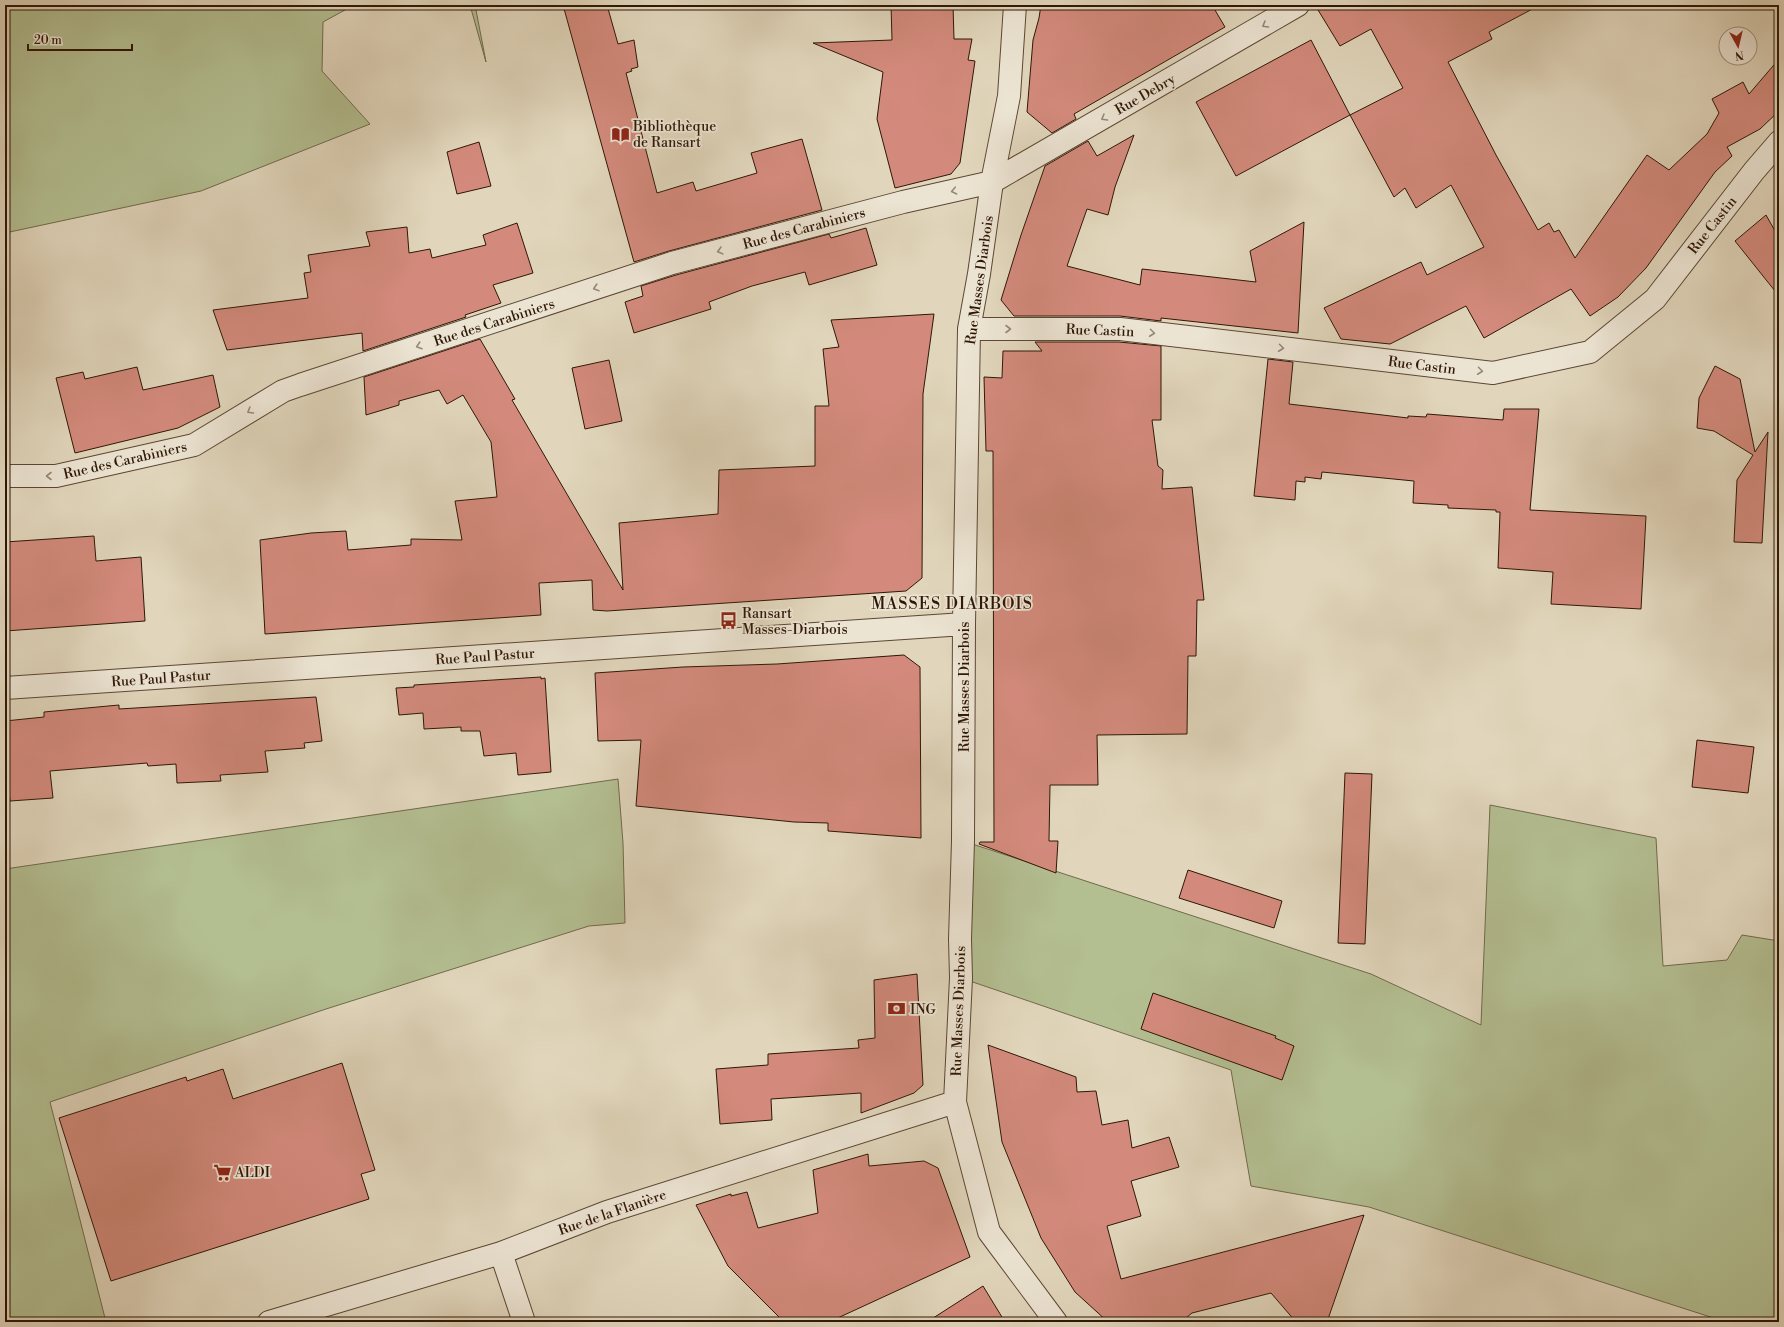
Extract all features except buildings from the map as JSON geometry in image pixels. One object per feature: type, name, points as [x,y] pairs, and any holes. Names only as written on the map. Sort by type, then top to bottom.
[{"type":"street","name":"Rue Masses Diarbois","points":[[1015,5],[1009,96],[992,182],[979,274],[969,329],[964,624],[964,841],[960,939],[961,978],[955,1102],[989,1232],[1056,1322]]},
{"type":"street","name":"Rue Debry","points":[[992,182],[1298,5]]},
{"type":"street","name":"Rue Castin","points":[[969,329],[1120,329],[1493,373],[1590,352],[1655,299],[1754,170],[1779,142]]},
{"type":"street","name":"Rue des Carabiniers","points":[[5,476],[56,476],[194,445],[283,391],[308,382],[672,263],[903,202],[992,182]]},
{"type":"street","name":"Rue Paul Pastur","points":[[5,688],[964,624]]},
{"type":"street","name":"Rue de la Flanière","points":[[269,1322],[501,1253],[607,1212],[955,1102]]},
{"type":"street","points":[[501,1253],[524,1322]]},
{"type":"green space","points":[[5,5],[354,5],[323,22],[322,71],[370,124],[201,191],[5,233]]},
{"type":"green space","points":[[470,5],[475,5],[486,62]]},
{"type":"green space","points":[[618,779],[623,843],[625,923],[589,926],[326,1009],[50,1102],[106,1322],[5,1322],[5,869]]},
{"type":"green space","points":[[1490,805],[1656,838],[1663,966],[1727,960],[1742,935],[1779,941],[1779,1322],[1726,1322],[1369,1207],[1251,1186],[1231,1070],[961,978],[963,841],[1371,974],[1481,1025]]},
{"type":"place","name":"Bibliothèque de Ransart","points":[[620,134]]},
{"type":"place","name":"Ransart Masses-Diarbois","points":[[729,621]]},
{"type":"place","name":"ING","points":[[897,1009]]},
{"type":"place","name":"ALDI","points":[[222,1172]]},
{"type":"district","name":"MASSES DIARBOIS","points":[[952,603]]}]
